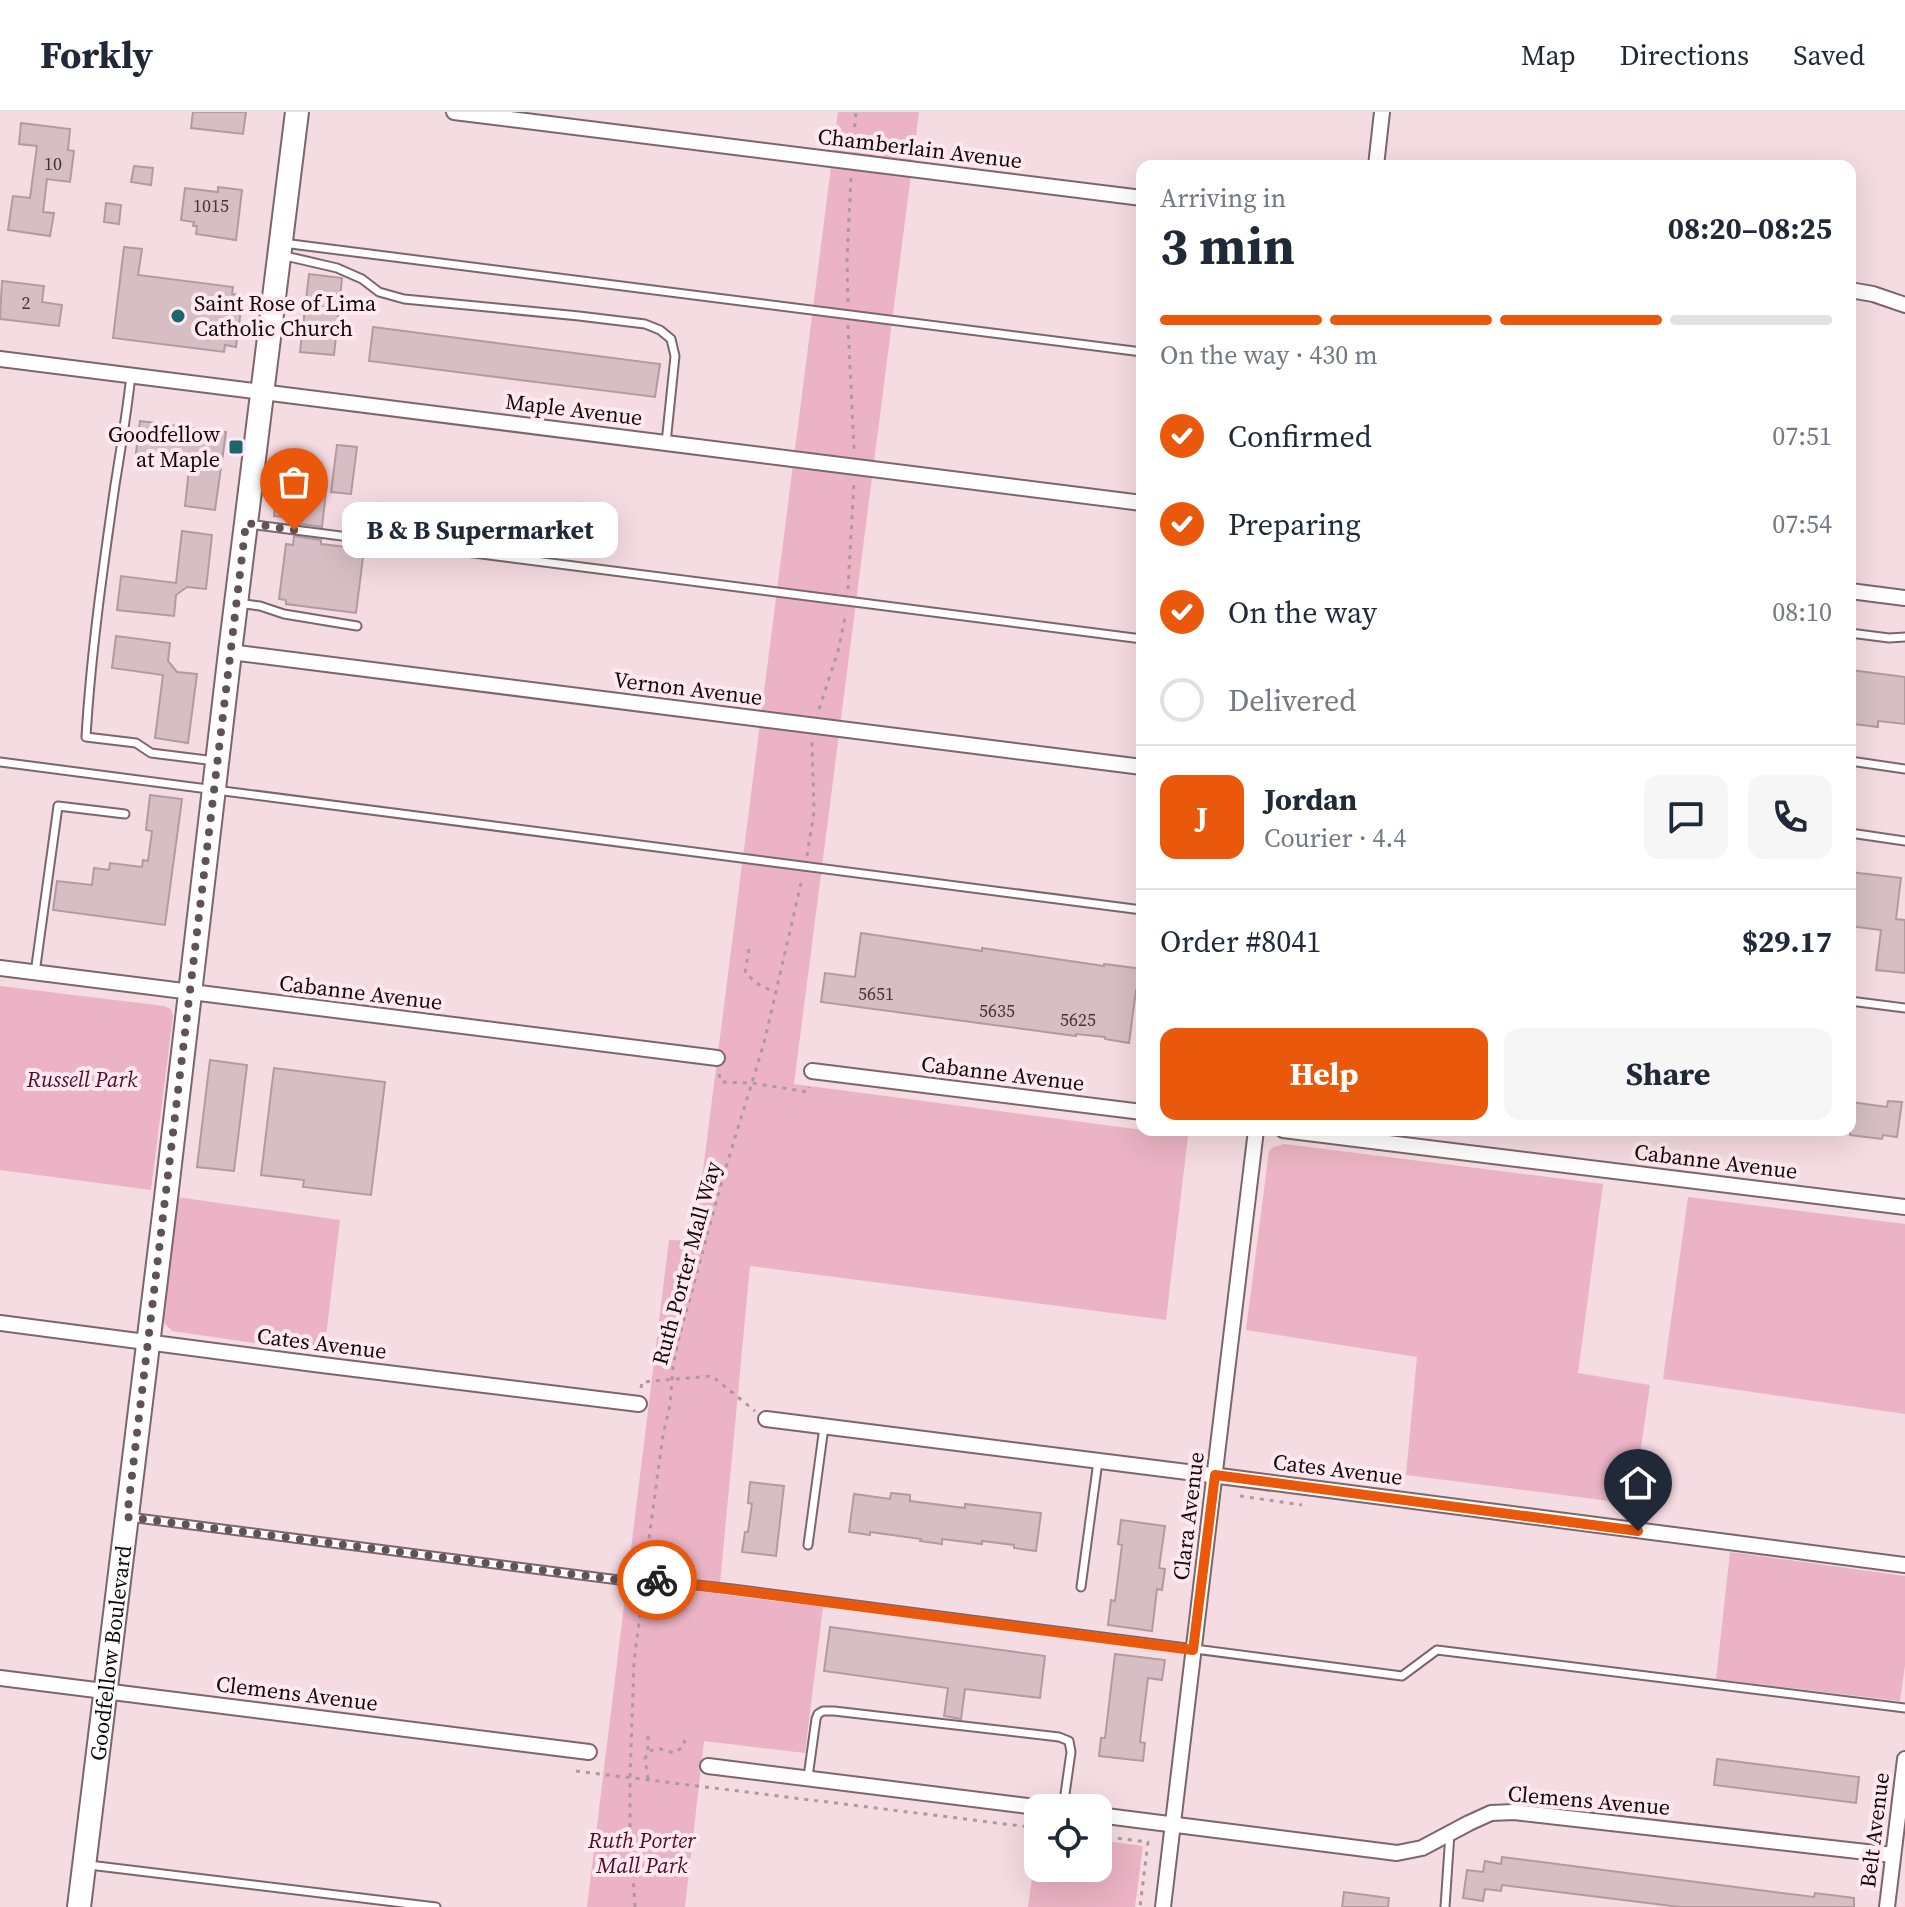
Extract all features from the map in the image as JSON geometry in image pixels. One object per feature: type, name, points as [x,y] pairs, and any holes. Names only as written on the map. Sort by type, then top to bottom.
[{"type":"main road","name":"Goodfellow Boulevard","points":[[79,1907],[297,112]]},
{"type":"street","name":"Chamberlain Avenue","points":[[454,112],[1136,197]]},
{"type":"street","points":[[1377,160],[1382,112]]},
{"type":"street","points":[[1856,291],[1905,305]]},
{"type":"street","name":"Maple Avenue","points":[[0,359],[1136,502]]},
{"type":"street","points":[[1856,592],[1905,598]]},
{"type":"street","name":"Vernon Avenue","points":[[230,652],[1136,766]]},
{"type":"street","name":"Cabanne Avenue","points":[[0,968],[717,1058]]},
{"type":"street","name":"Cabanne Avenue","points":[[812,1071],[1136,1111]]},
{"type":"street","name":"Clara Avenue","points":[[1163,1907],[1255,1136]]},
{"type":"street","name":"Cabanne Avenue","points":[[1331,1136],[1905,1207]]},
{"type":"street","name":"Cates Avenue","points":[[0,1323],[639,1404]]},
{"type":"street","name":"Cates Avenue","points":[[766,1419],[1905,1565]]},
{"type":"street","name":"Clemens Avenue","points":[[0,1678],[589,1752]]},
{"type":"street","name":"Belt Avenue","points":[[1887,1907],[1905,1759]]},
{"type":"street","points":[[708,1766],[1024,1805]]},
{"type":"street","name":"Clemens Avenue","points":[[1112,1817],[1397,1853],[1422,1848],[1491,1813],[1514,1812],[1893,1855]]},
{"type":"lane","points":[[280,248],[1136,351]]},
{"type":"lane","points":[[280,248],[337,268],[362,279],[379,292],[404,299],[592,317],[645,324],[660,330],[671,339],[675,356],[666,443]]},
{"type":"lane","points":[[131,375],[98,611],[86,737],[136,743],[151,753],[216,761]]},
{"type":"lane","points":[[246,523],[1136,638]]},
{"type":"lane","points":[[236,602],[284,614],[357,626]]},
{"type":"lane","points":[[1856,634],[1905,637]]},
{"type":"lane","points":[[0,762],[1136,909]]},
{"type":"lane","points":[[1856,762],[1905,769]]},
{"type":"lane","points":[[35,973],[58,806],[125,814]]},
{"type":"lane","points":[[1856,834],[1905,841]]},
{"type":"lane","points":[[1856,1002],[1905,1008]]},
{"type":"lane","points":[[808,1545],[824,1427]]},
{"type":"lane","points":[[1081,1587],[1098,1461]]},
{"type":"lane","points":[[127,1517],[619,1580],[644,1579],[1402,1676],[1437,1650],[1905,1708]]},
{"type":"lane","points":[[807,1778],[818,1714],[834,1711],[1066,1739],[1070,1746],[1065,1794]]},
{"type":"lane","points":[[1445,1907],[1450,1832]]},
{"type":"lane","points":[[84,1864],[436,1907]]},
{"type":"path","points":[[853,151],[856,112]]},
{"type":"path","points":[[807,855],[814,812],[812,737]]},
{"type":"path","name":"Ruth Porter Mall Way","points":[[635,1907],[630,1828],[634,1662],[673,1367],[693,1283],[776,993],[803,874]]},
{"type":"path","points":[[749,949],[745,973],[776,993]]},
{"type":"path","points":[[717,1058],[721,1082],[752,1083],[808,1092],[812,1071]]},
{"type":"path","points":[[639,1404],[642,1382],[712,1376],[766,1419]]},
{"type":"path","points":[[1240,1496],[1302,1505]]},
{"type":"path","points":[[648,1736],[645,1759],[648,1779]]},
{"type":"path","points":[[648,1752],[657,1748],[674,1753],[683,1747],[685,1740]]},
{"type":"path","points":[[576,1771],[1024,1826]]},
{"type":"path","points":[[1112,1838],[1148,1842],[1140,1907]]},
{"type":"green space","name":"Ruth Porter Mall Park","points":[[838,112],[919,112],[794,1084],[1136,1129],[1136,1136],[1188,1136],[1166,1320],[750,1266],[719,1594],[823,1607],[805,1753],[704,1741],[685,1907],[587,1907],[669,1240],[694,1241]]},
{"type":"green space","name":"Russell Park","points":[[0,986],[171,1009],[173,1016],[151,1190],[0,1170]]},
{"type":"green space","points":[[1284,1144],[1603,1184],[1578,1373],[1650,1385],[1633,1504],[1406,1475],[1417,1357],[1246,1330],[1269,1151]]},
{"type":"green space","points":[[177,1197],[340,1220],[324,1353],[172,1331],[165,1324],[163,1316]]},
{"type":"green space","points":[[1688,1197],[1905,1224],[1905,1414],[1663,1379]]},
{"type":"green space","points":[[1730,1552],[1905,1576],[1905,1665],[1900,1701],[1716,1679]]},
{"type":"green space","points":[[1112,1842],[1143,1846],[1135,1907],[1028,1907],[1031,1882],[1112,1882]]},
{"type":"building","points":[[193,112],[246,112],[243,134],[191,128]]},
{"type":"building","points":[[21,123],[70,129],[68,150],[74,151],[70,182],[47,179],[43,212],[54,213],[50,236],[8,230],[13,196],[30,198],[37,146],[19,144]]},
{"type":"building","points":[[134,166],[153,168],[151,185],[131,182]]},
{"type":"building","points":[[218,187],[242,190],[236,240],[196,234],[194,222],[181,220],[185,188],[218,192]]},
{"type":"building","points":[[106,203],[121,205],[119,224],[104,222]]},
{"type":"building","name":"Saint Rose of Lima Catholic Church","points":[[124,247],[142,249],[138,275],[233,287],[232,294],[243,295],[236,347],[225,345],[224,352],[113,338]]},
{"type":"building","points":[[309,274],[342,278],[334,355],[300,352]]},
{"type":"building","points":[[2,281],[44,286],[42,302],[62,305],[59,326],[0,319]]},
{"type":"building","points":[[373,327],[660,364],[655,397],[369,361]]},
{"type":"building","points":[[140,421],[226,432],[215,510],[185,506],[190,460],[136,453]]},
{"type":"building","points":[[337,445],[357,447],[351,494],[331,492]]},
{"type":"building","points":[[278,477],[327,483],[322,527],[295,523],[295,518],[274,516]]},
{"type":"building","points":[[182,531],[212,535],[206,589],[187,587],[176,595],[174,616],[117,610],[121,576],[176,583]]},
{"type":"building","points":[[294,536],[321,540],[321,544],[364,549],[356,613],[286,604],[286,600],[279,599],[286,544],[293,545]]},
{"type":"building","points":[[116,636],[170,643],[168,661],[177,672],[197,674],[188,743],[155,738],[163,675],[112,668]]},
{"type":"building","points":[[1856,671],[1905,677],[1905,724],[1878,721],[1878,727],[1856,724]]},
{"type":"building","points":[[150,795],[182,799],[165,925],[53,910],[57,881],[92,885],[94,868],[109,870],[110,863],[142,867],[143,860],[148,861],[152,831],[146,830]]},
{"type":"building","points":[[1856,873],[1901,878],[1896,919],[1905,920],[1905,973],[1876,970],[1881,930],[1856,927]]},
{"type":"building","points":[[861,933],[982,951],[982,948],[1136,968],[1129,1043],[1105,1037],[1076,1036],[821,1002],[825,973],[855,977]]},
{"type":"building","points":[[210,1060],[247,1065],[234,1171],[197,1167]]},
{"type":"building","points":[[274,1068],[385,1082],[371,1195],[303,1187],[304,1180],[261,1175]]},
{"type":"building","points":[[1888,1101],[1902,1102],[1897,1137],[1883,1135],[1882,1139],[1856,1136],[1856,1103],[1887,1107]]},
{"type":"building","points":[[750,1482],[784,1486],[776,1556],[742,1552],[752,1504],[748,1503]]},
{"type":"building","points":[[891,1493],[910,1495],[910,1501],[1041,1513],[1036,1551],[982,1541],[982,1544],[942,1539],[942,1544],[870,1532],[870,1535],[849,1532],[854,1494],[890,1499]]},
{"type":"building","points":[[1121,1520],[1165,1526],[1159,1568],[1165,1569],[1162,1590],[1157,1589],[1152,1631],[1108,1625],[1111,1600],[1115,1601],[1122,1545],[1118,1544]]},
{"type":"building","points":[[830,1627],[1045,1656],[1040,1698],[965,1689],[961,1719],[944,1716],[948,1688],[824,1671]]},
{"type":"building","points":[[1115,1654],[1165,1660],[1162,1680],[1148,1678],[1140,1742],[1145,1743],[1143,1761],[1099,1756],[1101,1738],[1105,1738]]},
{"type":"building","points":[[1717,1759],[1859,1777],[1856,1803],[1714,1785]]},
{"type":"building","points":[[1502,1857],[1814,1897],[1815,1893],[1854,1898],[1854,1907],[1680,1907],[1502,1885],[1501,1891],[1485,1889],[1483,1901],[1463,1898],[1467,1870],[1483,1872],[1485,1861],[1501,1864]]},
{"type":"building","points":[[1344,1892],[1389,1898],[1388,1907],[1342,1907]]},
{"type":"way so far","points":[[294,530],[246,523],[127,1517],[619,1580],[657,1580]]},
{"type":"place","name":"Saint Rose of Lima Catholic Church","points":[[178,316]]},
{"type":"place","name":"Goodfellow at Maple","points":[[236,447]]},
{"type":"place","name":"B & B Supermarket","points":[[294,530]]},
{"type":"route","points":[[657,1580],[1193,1650],[1215,1475],[1638,1531]]}]
